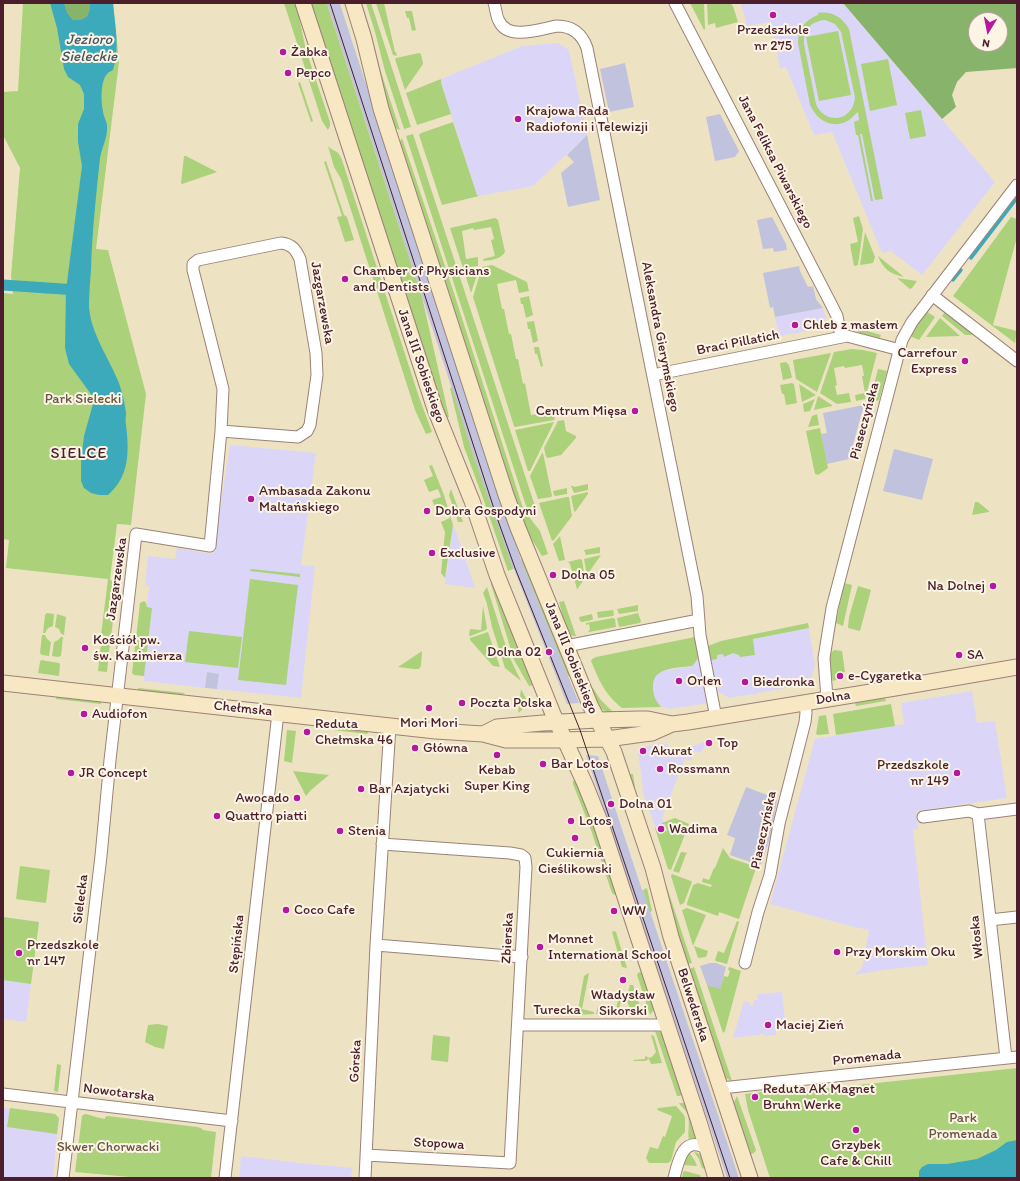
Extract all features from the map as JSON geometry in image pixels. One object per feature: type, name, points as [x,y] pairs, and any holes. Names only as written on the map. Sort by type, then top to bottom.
[{"type":"main road","name":"Jana III Sobieskiego","points":[[303,3],[435,409],[472,501],[497,575],[557,722]]},
{"type":"main road","name":"Jana III Sobieskiego","points":[[353,3],[383,114],[506,495],[518,528],[597,720]]},
{"type":"main road","name":"Dolna","points":[[565,740],[607,739],[652,733],[672,724],[716,718],[1017,667]]},
{"type":"main road","name":"Chełmska","points":[[3,683],[390,726],[483,734],[506,740],[565,740]]},
{"type":"main road","name":"Dolna","points":[[597,720],[648,719],[672,724]]},
{"type":"main road","name":"Chełmska","points":[[483,734],[497,727],[597,720]]},
{"type":"main road","name":"Belwederska","points":[[597,720],[619,766],[653,868],[670,937],[750,1178]]},
{"type":"main road","points":[[557,722],[601,824],[716,1178]]},
{"type":"street","name":"Aleksandra Gierymskiego","points":[[494,3],[499,22],[502,27],[510,32],[518,33],[563,26],[574,30],[585,42],[697,596],[700,635],[716,718]]},
{"type":"street","name":"Jana Feliksa Piwarskiego","points":[[676,3],[837,316],[841,337]]},
{"type":"street","name":"Piaseczyńska","points":[[827,699],[824,658],[834,598],[902,340],[907,329],[932,295],[1017,185]]},
{"type":"street","name":"Jazgarzewska","points":[[117,696],[136,534],[210,546],[221,431],[223,389],[193,270],[193,264],[194,262],[205,259],[281,243],[288,244],[297,252],[300,259],[316,353],[317,375],[310,425],[307,432],[298,437],[221,431]]},
{"type":"street","points":[[932,295],[1017,361]]},
{"type":"street","name":"Braci Pillatich","points":[[653,375],[841,337],[852,337],[900,350]]},
{"type":"street","points":[[566,646],[699,620]]},
{"type":"street","name":"Sielecka","points":[[63,1178],[101,856],[117,696]]},
{"type":"street","name":"Piaseczyńska","points":[[745,963],[758,912],[770,875],[779,824],[805,722],[805,703]]},
{"type":"street","name":"Stępińska","points":[[225,1178],[278,713]]},
{"type":"street","name":"Górska","points":[[365,1178],[376,945],[390,726]]},
{"type":"street","points":[[924,817],[969,811],[978,814],[1017,809]]},
{"type":"street","name":"Włoska","points":[[978,814],[990,920],[1011,1057]]},
{"type":"street","name":"Zbierska","points":[[382,844],[510,853],[521,855],[525,858],[526,867],[522,957],[510,1164]]},
{"type":"street","points":[[990,920],[1017,917]]},
{"type":"street","points":[[376,945],[522,957]]},
{"type":"street","name":"Turecka","points":[[518,1025],[667,1025]]},
{"type":"street","name":"Promenada","points":[[721,1088],[1011,1057]]},
{"type":"street","name":"Nowotarska","points":[[3,1094],[232,1121]]},
{"type":"street","points":[[674,1178],[682,1152],[689,1146],[693,1145],[707,1149]]},
{"type":"street","name":"Stopowa","points":[[366,1155],[510,1164]]},
{"type":"shaded area","points":[[327,3],[340,4],[521,560],[579,703],[567,704],[499,532]]},
{"type":"shaded area","points":[[741,3],[843,3],[995,182],[922,275],[891,251],[882,253],[832,132],[814,135],[786,67],[780,68],[771,22],[747,26]]},
{"type":"shaded area","name":"Krajowa Rada Radiofonii i Telewizji","points":[[558,43],[569,50],[587,135],[533,186],[479,196],[477,195],[441,79],[522,46]]},
{"type":"shaded area","points":[[625,63],[634,107],[609,112],[600,69]]},
{"type":"shaded area","points":[[720,114],[739,151],[735,157],[715,161],[706,117]]},
{"type":"shaded area","points":[[587,135],[600,200],[568,207],[561,173],[574,162],[567,155]]},
{"type":"shaded area","points":[[772,217],[786,244],[787,250],[774,252],[773,248],[763,249],[757,220]]},
{"type":"shaded area","points":[[799,266],[808,287],[813,286],[816,299],[823,308],[775,317],[773,307],[770,308],[763,273]]},
{"type":"shaded area","name":"Chleb z masłem","points":[[823,308],[826,318],[823,319],[819,329],[779,336],[775,317]]},
{"type":"shaded area","points":[[864,405],[849,459],[827,464],[821,434],[827,433],[823,413]]},
{"type":"shaded area","points":[[230,445],[316,453],[301,565],[315,566],[301,698],[217,689],[219,674],[207,672],[205,688],[144,681],[144,676],[139,676],[149,587],[145,585],[148,556],[175,559],[177,548],[213,554]]},
{"type":"shaded area","points":[[894,449],[933,459],[922,500],[883,491]]},
{"type":"shaded area","points":[[453,525],[458,537],[475,588],[445,584]]},
{"type":"shaded area","points":[[809,628],[815,666],[809,684],[757,693],[756,695],[753,694],[729,698],[716,690],[709,648]]},
{"type":"shaded area","name":"Orlen","points":[[699,657],[709,703],[670,709],[661,707],[655,699],[653,680],[662,671],[692,666]]},
{"type":"shaded area","points":[[207,672],[219,674],[217,689],[205,688]]},
{"type":"shaded area","points":[[972,691],[977,723],[995,721],[1007,798],[916,811],[918,829],[913,830],[928,965],[854,975],[862,968],[869,930],[770,904],[815,739],[904,724],[901,703]]},
{"type":"shaded area","points":[[711,740],[712,745],[704,747],[701,753],[695,751],[691,761],[685,759],[662,817],[667,831],[658,835],[642,790],[643,788],[638,752],[640,748],[660,743],[667,744],[669,747],[678,751]]},
{"type":"shaded area","points":[[586,755],[598,756],[739,1178],[727,1178]]},
{"type":"shaded area","points":[[746,787],[775,798],[777,801],[769,841],[762,863],[759,865],[730,855],[735,838],[727,835]]},
{"type":"shaded area","name":"Przedszkole nr 147","points":[[3,917],[39,922],[26,1022],[3,1019]]},
{"type":"shaded area","points":[[716,963],[726,967],[720,990],[707,985],[700,966]]},
{"type":"shaded area","points":[[782,992],[786,1029],[776,1030],[776,1035],[765,1036],[764,1034],[733,1038],[744,1001],[750,1002],[750,1005],[753,1006],[754,1000],[758,1000],[757,994]]},
{"type":"shaded area","points":[[4,1108],[55,1114],[59,1118],[53,1178],[3,1177]]},
{"type":"shaded area","points":[[241,1156],[352,1168],[351,1178],[239,1178]]},
{"type":"green space","name":"Park Sielecki","points":[[23,3],[113,3],[119,62],[96,249],[108,250],[146,394],[131,525],[117,524],[110,579],[117,588],[111,637],[101,635],[108,579],[6,568],[9,540],[3,539],[3,293],[13,294],[11,276],[20,168],[3,135],[3,92],[18,91]]},
{"type":"green space","points":[[64,3],[90,3],[88,14],[81,20],[73,20],[67,14]]},
{"type":"green space","points":[[284,3],[296,3],[306,50],[330,122],[328,130],[322,121]]},
{"type":"green space","points":[[310,3],[327,3],[422,297],[449,417],[445,418]]},
{"type":"green space","points":[[360,3],[362,3],[381,72],[400,130],[395,128],[388,108]]},
{"type":"green space","points":[[366,3],[371,3],[411,127],[404,129],[385,71]]},
{"type":"green space","points":[[376,3],[384,3],[397,56],[393,55]]},
{"type":"green space","points":[[690,3],[704,3],[704,30]]},
{"type":"green space","points":[[707,3],[730,3],[733,6],[738,22],[716,28],[715,23],[708,25]]},
{"type":"green space","points":[[843,3],[1017,3],[1017,68],[966,72],[957,82],[952,95],[956,107],[942,119]]},
{"type":"green space","points":[[405,11],[412,11],[416,30],[412,31],[409,18],[407,18]]},
{"type":"green space","points":[[818,13],[832,14],[840,18],[849,29],[883,199],[875,200],[862,134],[860,134],[873,201],[871,201],[854,122],[859,120],[858,112],[843,123],[831,124],[817,116],[810,105],[798,38],[801,29],[806,22],[818,15]],"holes":[[[825,20],[835,24],[841,32],[855,97],[850,111],[845,116],[838,118],[826,116],[820,111],[816,104],[804,44],[805,34],[812,24]]]},
{"type":"green space","points":[[838,31],[851,95],[819,101],[806,37]]},
{"type":"green space","points":[[419,53],[421,54],[423,64],[405,90],[395,59]]},
{"type":"green space","points":[[888,59],[897,105],[870,111],[861,64]]},
{"type":"green space","points":[[441,79],[451,114],[417,125],[406,93]]},
{"type":"green space","points":[[300,82],[313,121],[311,122],[298,83]]},
{"type":"green space","points":[[921,110],[926,136],[910,139],[905,113]]},
{"type":"green space","points":[[453,122],[477,195],[479,196],[442,205],[419,135]]},
{"type":"green space","points":[[413,134],[534,503],[533,517],[525,503],[406,136]]},
{"type":"green space","points":[[402,138],[452,287],[522,505],[526,513],[540,531],[548,554],[542,556],[526,530],[518,508],[399,143]]},
{"type":"green space","points":[[328,146],[339,154],[342,160],[419,397],[432,432],[426,434],[415,410],[341,179],[334,167]]},
{"type":"green space","points":[[184,156],[186,156],[217,172],[182,184]]},
{"type":"green space","points":[[326,161],[354,240],[345,242],[337,217],[342,216],[324,162]]},
{"type":"green space","points":[[859,216],[863,229],[858,265],[854,266],[850,244],[858,242],[853,218]]},
{"type":"green space","points":[[1011,217],[1017,219],[1017,237],[993,325],[1017,331],[1015,343],[953,296]]},
{"type":"green space","points":[[495,218],[498,220],[505,252],[499,258],[484,261],[483,259],[495,256],[491,240],[494,239],[491,227],[474,230],[473,228],[462,231],[466,259],[478,257],[478,266],[463,268],[450,228]]},
{"type":"green space","points":[[865,232],[875,257],[873,263],[860,265]]},
{"type":"green space","points":[[878,256],[904,277],[885,268]]},
{"type":"green space","points":[[492,265],[527,282],[529,291],[519,293],[516,280],[497,284],[509,334],[511,334],[516,359],[518,359],[523,384],[525,383],[531,415],[552,411],[554,420],[514,426],[473,297],[482,267]]},
{"type":"green space","points":[[479,269],[471,293],[464,271]]},
{"type":"green space","points":[[897,278],[917,281],[910,289]]},
{"type":"green space","points":[[529,296],[533,315],[526,318],[520,298]]},
{"type":"green space","points":[[926,311],[935,317],[919,340],[910,336]]},
{"type":"green space","points":[[945,312],[974,335],[965,335],[942,316]]},
{"type":"green space","points":[[940,318],[960,336],[926,337]]},
{"type":"green space","points":[[534,321],[538,341],[533,343],[527,322]]},
{"type":"green space","points":[[856,325],[861,329],[881,335],[880,338],[860,333],[852,327]]},
{"type":"green space","points":[[534,347],[539,347],[543,366],[541,367],[537,354],[535,354]]},
{"type":"green space","points":[[852,349],[877,353],[865,399],[856,401],[855,395],[865,393],[862,365],[845,368],[844,366],[834,368],[837,385],[835,386],[837,395],[849,393],[851,402],[837,404],[820,393],[834,352]]},
{"type":"green space","points":[[831,353],[817,392],[796,379],[793,360]]},
{"type":"green space","points":[[786,362],[789,365],[792,377],[783,380],[780,363]]},
{"type":"green space","points":[[878,369],[887,371],[879,400],[869,404]]},
{"type":"green space","points":[[794,384],[797,403],[786,405],[784,394],[782,394],[780,385]]},
{"type":"green space","points":[[799,384],[816,395],[802,402]]},
{"type":"green space","points":[[450,388],[452,388],[513,569],[508,571],[464,447]]},
{"type":"green space","points":[[818,396],[832,405],[832,406],[814,410]]},
{"type":"green space","points":[[815,399],[810,411],[804,412],[803,404]]},
{"type":"green space","points":[[817,414],[819,425],[808,427],[812,416]]},
{"type":"green space","points":[[564,420],[566,431],[576,436],[576,438],[561,455],[548,458],[546,457],[544,448],[558,421]]},
{"type":"green space","points":[[554,422],[530,471],[528,471],[515,430]]},
{"type":"green space","points":[[820,428],[828,468],[818,475],[815,474],[806,431]]},
{"type":"green space","points":[[542,453],[552,496],[538,499],[530,476]]},
{"type":"green space","points":[[432,465],[444,495],[453,525],[445,578],[441,573],[445,532],[441,522],[450,518],[447,511],[438,515],[432,500],[441,497],[438,489],[429,492],[424,480],[433,476],[429,466]]},
{"type":"green space","points":[[588,484],[588,490],[574,493],[571,486],[574,487]]},
{"type":"green space","points":[[567,488],[567,494],[554,495],[553,491]]},
{"type":"green space","points":[[451,489],[463,522],[458,522],[449,495]]},
{"type":"green space","points":[[588,492],[588,494],[575,512],[571,496]]},
{"type":"green space","points":[[569,497],[572,516],[552,541],[539,503]]},
{"type":"green space","points":[[975,502],[978,502],[989,512],[972,515]]},
{"type":"green space","points":[[560,536],[565,560],[559,561],[553,544]]},
{"type":"green space","points":[[600,547],[600,553],[586,555],[584,550]]},
{"type":"green space","points":[[601,555],[587,575],[584,559]]},
{"type":"green space","points":[[524,559],[571,676],[568,676],[521,560]]},
{"type":"green space","points":[[580,559],[582,560],[585,578],[576,591],[577,589],[570,564],[568,562]]},
{"type":"green space","points":[[251,569],[300,574],[300,577],[250,571]]},
{"type":"green space","points":[[250,579],[298,585],[286,685],[238,680]]},
{"type":"green space","points":[[493,583],[535,685],[529,686],[514,660],[491,584]]},
{"type":"green space","points":[[844,583],[852,585],[843,626],[836,622]]},
{"type":"green space","points":[[858,586],[871,590],[860,631],[848,628],[849,617]]},
{"type":"green space","points":[[487,587],[509,656],[521,681],[505,668],[483,593]]},
{"type":"green space","points":[[144,601],[147,607],[152,608],[144,676],[134,675],[132,673],[140,603]]},
{"type":"green space","points":[[564,601],[576,636],[570,635],[566,628],[559,602]]},
{"type":"green space","points":[[638,605],[638,611],[619,614],[617,609]]},
{"type":"green space","points":[[483,606],[487,628],[486,630],[470,636],[470,629],[481,630]]},
{"type":"green space","points":[[613,610],[613,616],[598,618],[597,612]]},
{"type":"green space","points":[[47,613],[54,614],[53,626],[48,628],[45,633],[43,633],[45,615]]},
{"type":"green space","points":[[638,613],[641,621],[640,623],[619,627],[617,618]]},
{"type":"green space","points":[[57,614],[66,617],[64,635],[61,634],[59,629],[55,627]]},
{"type":"green space","points":[[592,614],[592,620],[580,621],[579,617]]},
{"type":"green space","points":[[613,618],[615,619],[616,627],[588,631],[590,630],[589,624],[586,625],[586,623]]},
{"type":"green space","points":[[808,623],[809,628],[753,639],[755,655],[740,657],[739,655],[733,653],[724,657],[723,654],[717,655],[717,659],[711,660],[708,646],[721,641]]},
{"type":"green space","points":[[189,631],[242,637],[238,668],[185,662]]},
{"type":"green space","points":[[488,632],[500,667],[493,666],[470,640],[470,638]]},
{"type":"green space","points":[[42,635],[45,635],[51,642],[49,656],[42,655],[40,653]]},
{"type":"green space","points":[[63,637],[61,656],[52,656],[54,642]]},
{"type":"green space","points":[[695,637],[699,657],[694,664],[692,666],[673,668],[661,672],[654,680],[654,696],[661,707],[622,708],[603,687],[591,661],[596,657]]},
{"type":"green space","points":[[101,643],[110,643],[107,672],[98,671]]},
{"type":"green space","points":[[834,650],[842,651],[845,672],[835,674],[836,680],[833,681],[830,663],[831,653]]},
{"type":"green space","points":[[422,651],[421,666],[419,669],[398,667]]},
{"type":"green space","points":[[41,660],[59,663],[59,676],[38,673]]},
{"type":"green space","points":[[590,687],[593,688],[600,699],[614,713],[604,710],[598,705]]},
{"type":"green space","points":[[138,688],[185,693],[182,695],[138,690]]},
{"type":"green space","points":[[521,689],[527,702],[525,707],[518,713]]},
{"type":"green space","points":[[56,697],[101,702],[101,704],[56,699]]},
{"type":"green space","points":[[885,698],[886,701],[856,706],[855,703]]},
{"type":"green space","points":[[891,704],[895,726],[836,735],[833,714]]},
{"type":"green space","points":[[826,715],[829,734],[818,735],[816,734],[819,716]]},
{"type":"green space","points":[[334,728],[368,732],[368,733],[333,730]]},
{"type":"green space","points":[[287,730],[296,731],[292,763],[284,761]]},
{"type":"green space","points":[[293,771],[329,775],[306,796]]},
{"type":"green space","points":[[627,774],[633,774],[636,794],[692,963],[687,964],[685,962]]},
{"type":"green space","points":[[576,779],[584,797],[618,894],[615,895],[612,893],[591,830],[573,784],[573,781]]},
{"type":"green space","points":[[675,818],[689,824],[671,870],[668,869],[655,828],[659,834],[667,831],[665,824],[662,823]]},
{"type":"green space","points":[[723,848],[730,858],[756,868],[739,919],[719,912],[718,916],[687,905],[693,885],[698,883],[711,887],[712,885],[702,882],[703,878],[709,880]]},
{"type":"green space","points":[[681,852],[688,853],[686,854],[679,873],[673,871]]},
{"type":"green space","points":[[20,866],[50,870],[46,903],[16,899]]},
{"type":"green space","points":[[672,874],[692,882],[684,903],[680,905],[671,876]]},
{"type":"green space","points":[[647,888],[652,911],[650,912],[643,890]]},
{"type":"green space","points":[[687,908],[706,915],[693,946],[682,910]]},
{"type":"green space","name":"Przedszkole nr 147","points":[[3,917],[39,922],[31,984],[3,980]]},
{"type":"green space","points":[[737,921],[739,922],[727,964],[716,961],[718,951],[724,953]]},
{"type":"green space","points":[[612,932],[616,932],[627,968],[622,967]]},
{"type":"green space","points":[[694,946],[708,951],[706,957],[698,958]]},
{"type":"green space","points":[[694,967],[732,1081],[723,1075],[688,971]]},
{"type":"green space","points":[[729,967],[741,971],[725,1031],[723,1033],[707,985],[720,989],[724,976],[728,977],[730,971],[728,970]]},
{"type":"green space","points":[[643,971],[654,1007],[650,1015],[637,975]]},
{"type":"green space","points":[[589,973],[582,1009],[594,1012],[594,1014],[577,1015],[584,976]]},
{"type":"green space","points":[[630,985],[633,985],[642,1013],[641,1015],[633,1015],[626,999]]},
{"type":"green space","points":[[618,1000],[621,1001],[619,1010],[615,1015],[596,1014],[598,1006],[616,1009]]},
{"type":"green space","points":[[158,1024],[168,1026],[164,1049],[155,1047],[145,1042],[148,1025]]},
{"type":"green space","points":[[655,1031],[663,1034],[682,1094],[680,1096],[677,1096]]},
{"type":"green space","points":[[433,1035],[450,1037],[448,1062],[431,1060]]},
{"type":"green space","points":[[651,1035],[654,1036],[662,1063],[651,1064],[649,1059],[645,1061],[634,1061],[633,1060],[645,1059],[645,1056],[649,1058],[652,1057],[656,1052]]},
{"type":"green space","points":[[57,1064],[61,1065],[58,1092],[54,1091]]},
{"type":"green space","name":"Park Promenada","points":[[1017,1068],[1017,1178],[770,1178],[748,1110],[745,1094],[762,1092],[764,1095]]},
{"type":"green space","points":[[737,1096],[756,1150],[754,1153],[749,1155],[734,1105]]},
{"type":"green space","points":[[679,1103],[686,1103],[697,1139],[689,1140],[688,1116]]},
{"type":"green space","points":[[676,1106],[684,1115],[685,1132],[676,1142],[671,1161],[668,1163],[649,1163],[646,1158],[650,1147],[658,1149],[663,1136],[665,1137],[672,1116],[657,1110],[658,1108]]},
{"type":"green space","points":[[10,1108],[55,1114],[59,1118],[57,1134],[7,1127]]},
{"type":"green space","name":"Skwer Chorwacki","points":[[86,1114],[105,1119],[105,1117],[108,1116],[197,1127],[203,1130],[216,1132],[211,1178],[140,1178],[75,1172],[82,1116]]},
{"type":"green space","points":[[689,1152],[695,1161],[697,1166],[682,1165]]},
{"type":"green space","points":[[694,1152],[701,1156],[706,1169],[702,1168],[699,1159]]},
{"type":"green space","points":[[685,1171],[700,1175],[701,1178],[682,1178],[683,1172]]},
{"type":"water","name":"Jezioro Sieleckie","points":[[50,3],[64,3],[67,13],[73,20],[81,20],[88,14],[90,3],[113,3],[116,54],[113,70],[105,76],[102,86],[102,107],[107,124],[107,130],[100,158],[93,228],[89,302],[90,317],[93,327],[119,383],[126,413],[128,444],[126,463],[121,480],[108,495],[91,493],[84,488],[81,481],[81,461],[84,436],[93,404],[93,397],[69,364],[65,348],[66,290],[82,166],[78,142],[78,124],[84,109],[84,94],[80,85],[68,77],[64,69],[57,28]]},
{"type":"water","points":[[1017,1140],[1017,1178],[919,1178],[919,1171],[922,1167],[928,1164],[947,1164],[977,1159],[996,1150],[1007,1142]]},
{"type":"waterway","points":[[971,258],[1017,198]]},
{"type":"waterway","points":[[953,280],[961,270]]},
{"type":"waterway","points":[[3,285],[77,290],[78,287]]},
{"type":"tram line","points":[[330,3],[496,515],[515,568],[580,730],[730,1178]]},
{"type":"place","name":"Przedszkole nr 275","points":[[773,15]]},
{"type":"place","name":"Żabka","points":[[283,52]]},
{"type":"place","name":"Pepco","points":[[288,73]]},
{"type":"place","name":"Krajowa Rada Radiofonii i Telewizji","points":[[518,119]]},
{"type":"place","name":"Chamber of Physicians and Dentists","points":[[345,279]]},
{"type":"place","name":"Chleb z masłem","points":[[795,325]]},
{"type":"place","name":"Carrefour Express","points":[[965,361]]},
{"type":"place","name":"Centrum Mięsa","points":[[635,411]]},
{"type":"place","name":"Ambasada Zakonu Maltańskiego","points":[[251,499]]},
{"type":"place","name":"Dobra Gospodyni","points":[[427,511]]},
{"type":"place","name":"Exclusive","points":[[432,553]]},
{"type":"place","name":"Dolna 05","points":[[553,575]]},
{"type":"place","name":"Na Dolnej","points":[[993,586]]},
{"type":"place","name":"Kościół pw. św. Kazimierza","points":[[85,648]]},
{"type":"place","name":"Dolna 02","points":[[549,652]]},
{"type":"place","name":"SA","points":[[959,655]]},
{"type":"place","name":"e-Cygaretka","points":[[840,676]]},
{"type":"place","name":"Orlen","points":[[679,681]]},
{"type":"place","name":"Biedronka","points":[[745,682]]},
{"type":"place","name":"Poczta Polska","points":[[462,703]]},
{"type":"place","name":"Mori Mori","points":[[429,708]]},
{"type":"place","name":"Audiofon","points":[[84,714]]},
{"type":"place","name":"Reduta Chełmska 46","points":[[307,732]]},
{"type":"place","name":"Top","points":[[709,743]]},
{"type":"place","name":"Główna","points":[[415,748]]},
{"type":"place","name":"Akurat","points":[[643,751]]},
{"type":"place","name":"Kebab Super King","points":[[497,755]]},
{"type":"place","name":"Bar Lotos","points":[[543,764]]},
{"type":"place","name":"Rossmann","points":[[660,769]]},
{"type":"place","name":"JR Concept","points":[[71,773]]},
{"type":"place","name":"Przedszkole nr 149","points":[[957,773]]},
{"type":"place","name":"Bar Azjatycki","points":[[361,789]]},
{"type":"place","name":"Awocado","points":[[297,798]]},
{"type":"place","name":"Dolna 01","points":[[611,804]]},
{"type":"place","name":"Quattro piatti","points":[[217,816]]},
{"type":"place","name":"Lotos","points":[[571,821]]},
{"type":"place","name":"Wadima","points":[[661,829]]},
{"type":"place","name":"Stenia","points":[[340,831]]},
{"type":"place","name":"Cukiernia Cieślikowski","points":[[575,838]]},
{"type":"place","name":"Coco Cafe","points":[[286,910]]},
{"type":"place","name":"WW","points":[[614,911]]},
{"type":"place","name":"Monnet International School","points":[[540,947]]},
{"type":"place","name":"Przy Morskim Oku","points":[[837,952]]},
{"type":"place","name":"Przedszkole nr 147","points":[[19,953]]},
{"type":"place","name":"Władysław Sikorski","points":[[623,980]]},
{"type":"place","name":"Maciej Zień","points":[[768,1025]]},
{"type":"place","name":"Reduta AK Magnet Bruhn Werke","points":[[755,1097]]},
{"type":"place","name":"Grzybek Cafe & Chill","points":[[856,1130]]},
{"type":"district","name":"SIELCE","points":[[79,454]]}]
